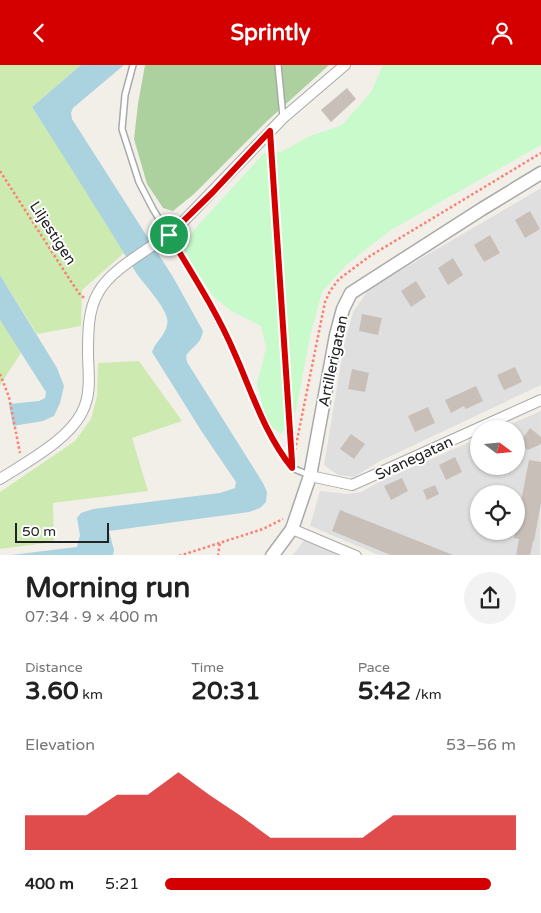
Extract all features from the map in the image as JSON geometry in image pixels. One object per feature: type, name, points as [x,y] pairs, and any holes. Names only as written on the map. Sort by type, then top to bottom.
[{"type":"street","points":[[0,479],[67,433],[79,419],[86,403],[88,390],[88,344],[93,303],[106,281],[125,265],[169,235],[213,192],[283,118],[345,65]]},
{"type":"street","name":"Artillerigatan","points":[[272,555],[292,529],[310,476],[336,335],[343,309],[350,293],[541,173]]},
{"type":"street","name":"Svanegatan","points":[[310,476],[352,485],[362,482],[541,400]]},
{"type":"street","points":[[292,529],[356,555]]},
{"type":"lane","points":[[133,65],[125,95],[122,129],[139,182],[198,283],[234,351],[247,385],[279,451],[292,468],[310,476]]},
{"type":"lane","points":[[278,65],[283,118]]},
{"type":"path","points":[[270,131],[292,468]]},
{"type":"path","name":"Liljestigen","points":[[0,171],[81,296],[93,303]]},
{"type":"path","points":[[0,374],[9,397],[24,464]]},
{"type":"path","points":[[180,555],[263,529],[285,518]]},
{"type":"path","points":[[218,555],[220,542]]},
{"type":"shaded area","points":[[541,188],[541,385],[380,461],[354,477],[338,475],[324,465],[344,345],[353,312],[369,289]]},
{"type":"shaded area","points":[[541,411],[540,555],[379,555],[310,526],[320,491],[347,494],[361,492],[383,480],[470,442],[470,475],[525,475],[525,420],[520,420]]},
{"type":"shaded area","points":[[306,538],[345,555],[293,555]]},
{"type":"green space","points":[[0,65],[81,65],[32,107],[75,172],[124,253],[82,290],[81,326],[37,334],[0,275]]},
{"type":"green space","points":[[145,65],[329,65],[266,122],[194,194],[173,211],[163,208],[147,184],[134,139]]},
{"type":"green space","points":[[383,65],[541,65],[541,145],[391,230],[346,265],[322,292],[310,336],[296,411],[281,434],[267,423],[257,384],[266,348],[261,326],[231,311],[213,296],[181,248],[193,231],[264,153],[281,152],[310,136],[342,125],[371,92]]},
{"type":"green space","points":[[0,319],[21,353],[0,385]]},
{"type":"green space","points":[[139,361],[182,421],[132,438],[148,491],[53,503],[54,542],[0,549],[0,492],[75,441],[91,419],[97,396],[98,363]]},
{"type":"water","points":[[81,65],[124,65],[73,108],[71,113],[72,119],[173,277],[203,331],[198,343],[186,356],[187,362],[263,483],[267,492],[266,502],[260,508],[249,512],[109,531],[114,550],[113,555],[11,555],[77,547],[80,535],[77,518],[81,513],[93,509],[220,493],[235,488],[236,482],[152,352],[165,332],[167,318],[165,312],[135,271],[32,107]]},
{"type":"water","points":[[0,275],[57,368],[64,386],[60,403],[54,416],[43,421],[13,426],[9,404],[39,401],[45,398],[46,392],[0,320]]},
{"type":"building","points":[[347,88],[356,99],[331,122],[321,110]]},
{"type":"building","points":[[530,211],[540,229],[525,238],[515,220]]},
{"type":"building","points":[[490,235],[500,253],[484,262],[474,245]]},
{"type":"building","points":[[453,258],[463,275],[448,285],[438,268]]},
{"type":"building","points":[[416,281],[426,297],[411,307],[401,291]]},
{"type":"building","points":[[362,314],[382,318],[378,335],[359,331]]},
{"type":"building","points":[[515,367],[522,382],[504,390],[497,375]]},
{"type":"building","points":[[352,369],[369,373],[365,392],[348,389]]},
{"type":"building","points":[[476,386],[483,401],[466,409],[464,406],[451,413],[445,400]]},
{"type":"building","points":[[428,407],[435,423],[415,432],[408,416]]},
{"type":"building","points":[[530,428],[541,437],[541,444],[528,450],[525,448],[525,435]]},
{"type":"building","points":[[351,434],[365,444],[354,459],[340,449]]},
{"type":"building","points":[[455,457],[462,472],[446,480],[439,465]]},
{"type":"building","points":[[529,460],[541,462],[541,503],[534,541],[530,555],[516,555],[519,540],[525,540],[524,485]]},
{"type":"building","points":[[402,478],[408,491],[391,500],[384,486]]},
{"type":"building","points":[[435,485],[439,494],[427,500],[423,490]]},
{"type":"building","points":[[340,510],[453,555],[391,555],[332,531]]},
{"type":"route","points":[[270,131],[292,468],[279,451],[267,429],[234,351],[198,283],[169,235],[213,192],[270,131]]}]
